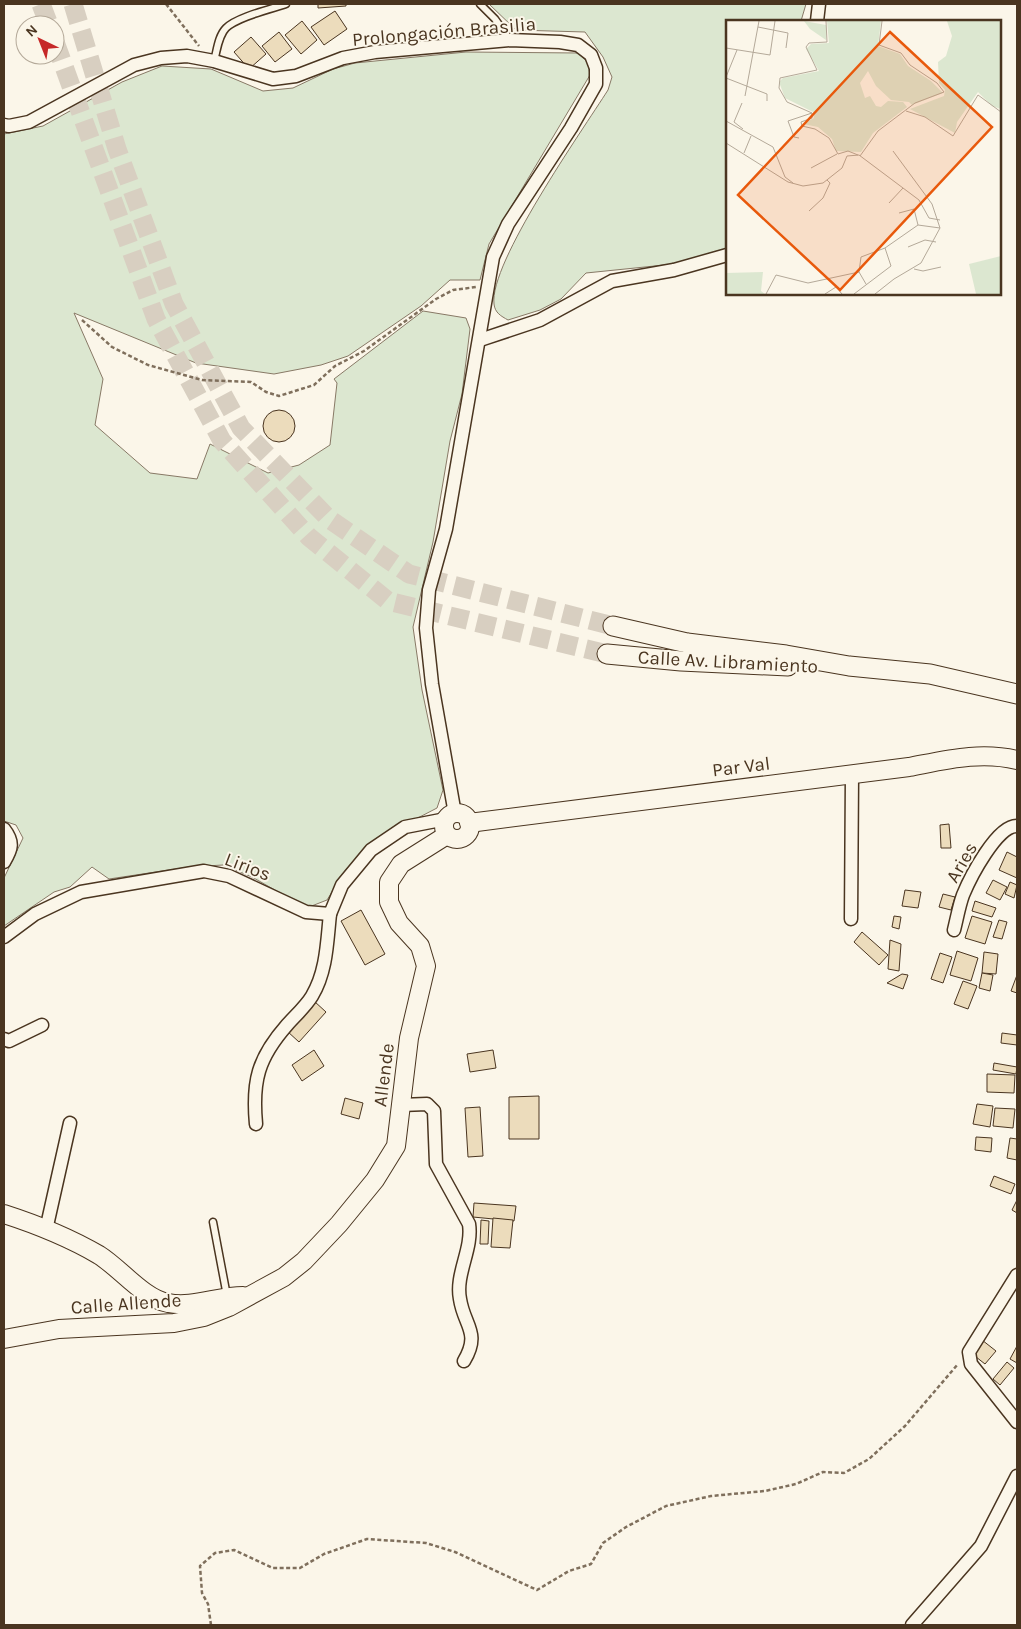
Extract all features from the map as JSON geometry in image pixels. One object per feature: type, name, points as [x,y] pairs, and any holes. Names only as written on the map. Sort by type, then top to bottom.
[{"type":"main road","name":"Calle Av. Libramiento","points":[[613,626],[687,643],[786,655],[849,666],[930,674],[1017,694]]},
{"type":"main road","name":"Calle Av. Libramiento","points":[[607,654],[681,662],[781,666],[849,666]]},
{"type":"street","points":[[817,20],[819,4]]},
{"type":"street","name":"Prolongación Brasilia","points":[[4,125],[9,126],[29,122],[134,65],[161,58],[187,56],[213,61],[274,79],[296,76],[344,58],[375,52],[510,40],[560,42],[578,45],[591,55],[596,68],[596,84],[575,121],[508,224],[493,257],[446,530],[428,590],[426,628],[432,684],[454,823]]},
{"type":"street","points":[[480,340],[540,320],[612,280],[674,270],[726,255]]},
{"type":"street","name":"Par Val","points":[[454,823],[909,767],[962,756],[996,755],[1017,760]]},
{"type":"street","points":[[851,920],[852,774]]},
{"type":"street","points":[[256,1124],[253,1097],[258,1068],[275,1038],[312,996],[325,964],[330,914],[342,885],[371,850],[405,827],[454,823]]},
{"type":"street","name":"Allende","points":[[246,1296],[284,1277],[304,1261],[375,1180],[396,1146],[409,1038],[426,966],[420,946],[398,923],[389,902],[389,882],[401,864],[454,823]]},
{"type":"street","name":"Aries","points":[[954,930],[962,896],[974,874],[1000,834],[1017,826]]},
{"type":"street","points":[[4,829],[10,838],[12,849],[4,862]]},
{"type":"street","name":"Lirios","points":[[4,937],[35,914],[81,892],[204,871],[229,876],[306,912],[330,914]]},
{"type":"street","points":[[4,1039],[9,1041],[42,1025]]},
{"type":"street","points":[[401,1105],[427,1104],[434,1112],[436,1164],[469,1224],[471,1233],[459,1287],[460,1300],[472,1339],[471,1348],[464,1361]]},
{"type":"street","points":[[46,1230],[70,1123]]},
{"type":"street","points":[[4,1214],[46,1230],[98,1255],[149,1294],[165,1303],[180,1305],[227,1296],[246,1296]]},
{"type":"street","points":[[1017,1275],[969,1352],[972,1364],[1017,1422]]},
{"type":"street","name":"Calle Allende","points":[[4,1339],[59,1329],[174,1323],[204,1317],[230,1307],[246,1296]]},
{"type":"street","points":[[912,1625],[981,1546],[1017,1476]]},
{"type":"lane","points":[[213,61],[221,36],[227,27],[237,21],[286,4]]},
{"type":"lane","points":[[480,4],[495,19],[510,40]]},
{"type":"lane","points":[[213,1222],[227,1296]]},
{"type":"path","points":[[166,4],[213,61]]},
{"type":"path","points":[[82,320],[112,346],[148,365],[202,380],[251,382],[266,392],[279,396],[314,385],[335,366],[364,351],[436,299],[453,290],[487,286]]},
{"type":"path","points":[[211,1625],[208,1604],[202,1593],[200,1566],[215,1553],[234,1550],[273,1568],[300,1568],[324,1554],[367,1539],[426,1543],[455,1552],[537,1590],[569,1571],[591,1564],[603,1543],[626,1527],[666,1506],[711,1496],[765,1491],[796,1484],[823,1472],[844,1473],[869,1459],[905,1426],[927,1398],[969,1352]]},
{"type":"green space","points":[[489,4],[806,4],[801,20],[726,20],[726,250],[684,263],[586,273],[561,299],[540,310],[508,320],[499,314],[494,304],[496,285],[506,259],[539,197],[608,90],[612,77],[603,57],[585,32],[516,30]]},
{"type":"green space","points":[[466,52],[579,53],[588,63],[590,75],[489,244],[480,280],[450,280],[421,306],[348,356],[321,365],[274,374],[196,363],[74,313],[103,379],[95,425],[150,473],[197,479],[210,444],[268,473],[299,465],[330,445],[337,383],[334,379],[423,311],[466,318],[470,329],[462,394],[450,441],[433,542],[413,627],[422,690],[443,790],[437,808],[383,836],[347,868],[327,900],[309,907],[252,877],[223,865],[189,867],[109,879],[92,867],[70,887],[54,892],[4,926],[4,878],[23,838],[16,825],[4,821],[4,134],[43,126],[122,82],[162,66],[211,69],[263,91],[293,88],[333,69],[355,63]]},
{"type":"building","points":[[318,4],[346,4],[346,6],[318,8]]},
{"type":"building","points":[[335,11],[347,29],[324,45],[311,27]]},
{"type":"building","points":[[302,21],[317,40],[301,54],[285,35]]},
{"type":"building","points":[[279,32],[292,49],[275,62],[262,46]]},
{"type":"building","points":[[251,37],[266,54],[249,69],[234,52]]},
{"type":"building","points":[[279,410],[285,411],[290,415],[294,420],[294,432],[290,437],[285,441],[279,442],[273,441],[268,437],[264,432],[263,426],[264,420],[268,415],[273,411]]},
{"type":"building","points":[[949,824],[951,848],[941,848],[940,825]]},
{"type":"building","points":[[1007,852],[1017,857],[1017,878],[999,870]]},
{"type":"building","points":[[993,880],[1007,887],[1000,900],[986,893]]},
{"type":"building","points":[[1010,882],[1017,885],[1014,898],[1005,894]]},
{"type":"building","points":[[905,890],[921,892],[918,908],[902,906]]},
{"type":"building","points":[[943,894],[955,897],[951,910],[939,907]]},
{"type":"building","points":[[975,901],[996,908],[992,917],[972,911]]},
{"type":"building","points":[[361,910],[385,954],[365,965],[341,921]]},
{"type":"building","points":[[894,916],[901,917],[899,929],[892,927]]},
{"type":"building","points":[[972,916],[992,922],[985,944],[965,938]]},
{"type":"building","points":[[999,920],[1007,922],[1002,939],[993,937]]},
{"type":"building","points":[[862,932],[888,955],[879,965],[854,942]]},
{"type":"building","points":[[890,940],[901,944],[899,971],[888,969]]},
{"type":"building","points":[[957,951],[978,958],[971,981],[950,975]]},
{"type":"building","points":[[984,952],[998,954],[996,974],[982,973]]},
{"type":"building","points":[[940,953],[952,957],[943,983],[931,979]]},
{"type":"building","points":[[982,973],[993,975],[990,991],[979,988]]},
{"type":"building","points":[[902,974],[908,975],[903,989],[887,983]]},
{"type":"building","points":[[1017,975],[1017,993],[1011,991]]},
{"type":"building","points":[[963,981],[977,986],[968,1009],[954,1004]]},
{"type":"building","points":[[314,1001],[326,1012],[299,1042],[287,1031]]},
{"type":"building","points":[[1002,1033],[1017,1035],[1017,1045],[1001,1043]]},
{"type":"building","points":[[314,1050],[324,1066],[302,1081],[292,1065]]},
{"type":"building","points":[[493,1050],[496,1068],[470,1072],[467,1054]]},
{"type":"building","points":[[994,1063],[1017,1067],[1016,1074],[993,1070]]},
{"type":"building","points":[[987,1074],[1015,1075],[1014,1093],[987,1092]]},
{"type":"building","points":[[539,1096],[539,1139],[509,1139],[509,1097]]},
{"type":"building","points":[[345,1098],[363,1103],[359,1119],[341,1114]]},
{"type":"building","points":[[977,1104],[993,1106],[990,1127],[973,1124]]},
{"type":"building","points":[[480,1107],[483,1156],[468,1157],[465,1108]]},
{"type":"building","points":[[995,1108],[1015,1109],[1013,1128],[993,1126]]},
{"type":"building","points":[[976,1137],[992,1138],[991,1152],[975,1150]]},
{"type":"building","points":[[1010,1138],[1017,1139],[1017,1160],[1007,1158]]},
{"type":"building","points":[[994,1176],[1015,1184],[1011,1194],[990,1186]]},
{"type":"building","points":[[1017,1200],[1017,1213],[1012,1210]]},
{"type":"building","points":[[474,1203],[516,1206],[514,1221],[473,1217]]},
{"type":"building","points":[[493,1218],[513,1220],[510,1248],[491,1247]]},
{"type":"building","points":[[481,1220],[489,1221],[488,1244],[480,1244]]},
{"type":"building","points":[[982,1340],[996,1351],[985,1364],[971,1353]]},
{"type":"building","points":[[1017,1346],[1017,1363],[1010,1359]]},
{"type":"building","points":[[1007,1362],[1014,1368],[1000,1385],[993,1379]]},
{"type":"tunnel","points":[[41,4],[45,15]]},
{"type":"tunnel","points":[[73,4],[117,149],[174,304],[241,428],[329,519],[409,574],[613,626]]},
{"type":"tunnel","points":[[63,65],[156,319],[222,441],[309,537],[388,601],[607,654]]}]
